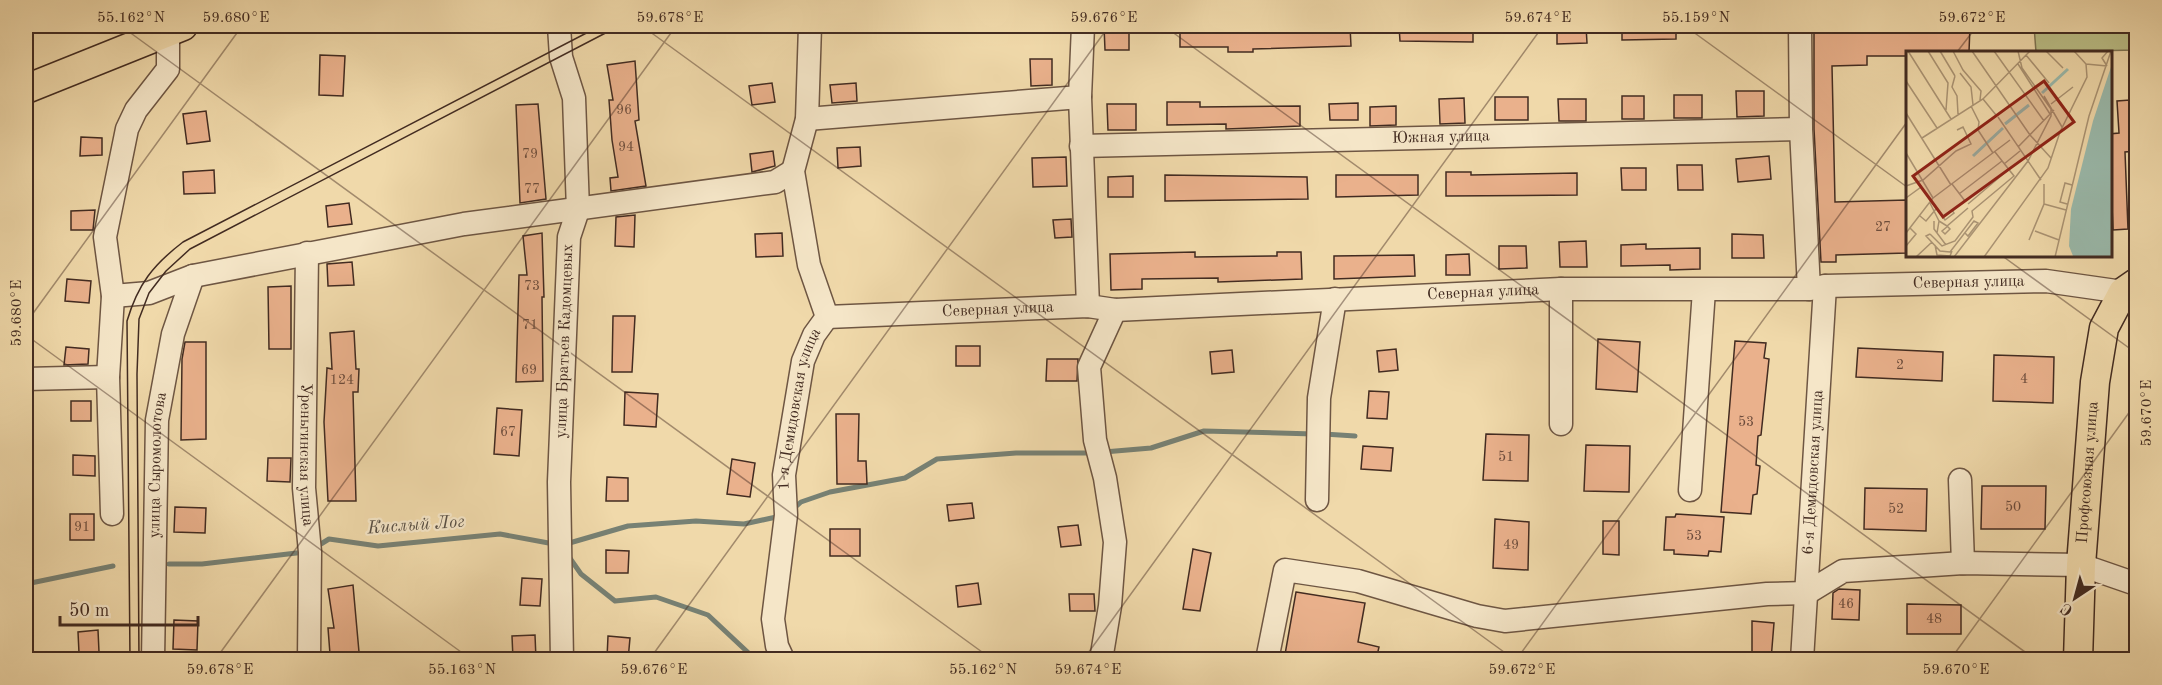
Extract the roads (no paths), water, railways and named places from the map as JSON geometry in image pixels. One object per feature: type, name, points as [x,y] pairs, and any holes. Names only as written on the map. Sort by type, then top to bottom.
[{"type":"main road","points":[[26,89],[176,30]]},
{"type":"main road","name":"Профсоюзная улица","points":[[2078,660],[2081,565],[2095,382],[2104,328],[2130,288]]},
{"type":"street","name":"улица Братьев Кадомцевых","points":[[560,26],[561,57],[574,98],[573,130],[578,210],[569,237],[560,482],[562,660]]},
{"type":"street","name":"1-я Демидовская улица","points":[[783,659],[777,646],[773,619],[786,515],[784,475],[803,362],[814,335],[827,317],[809,265],[793,171],[807,119],[810,26]]},
{"type":"street","points":[[1083,26],[1080,97],[1088,306]]},
{"type":"street","name":"6-я Демидовская улица","points":[[1800,26],[1801,129],[1817,287],[1807,593],[1802,660]]},
{"type":"street","points":[[112,514],[108,377],[113,296],[105,237],[127,129],[136,110],[168,69],[176,30]]},
{"type":"street","points":[[807,119],[1080,97]]},
{"type":"street","name":"Южная улица","points":[[1081,146],[1801,129]]},
{"type":"street","points":[[113,296],[148,293],[193,276],[464,224],[775,182],[793,171]]},
{"type":"street","name":"Уреньгинская улица","points":[[307,253],[304,488],[309,552],[309,660]]},
{"type":"street","name":"улица Сыромолотова","points":[[153,660],[157,420],[172,334],[193,276]]},
{"type":"street","name":"Северная улица","points":[[827,317],[1088,306],[1115,310],[1561,289],[1704,290],[2046,281],[2130,288]]},
{"type":"street","points":[[1561,289],[1561,424]]},
{"type":"street","points":[[1690,490],[1704,290]]},
{"type":"street","points":[[1317,500],[1319,398],[1335,299]]},
{"type":"street","points":[[1101,660],[1110,606],[1115,542],[1105,478],[1095,440],[1089,367],[1115,310]]},
{"type":"street","points":[[26,379],[108,377]]},
{"type":"street","points":[[1960,480],[1963,563]]},
{"type":"street","points":[[1267,660],[1285,570],[1358,581],[1477,616],[1505,621],[1755,595],[1807,593],[1843,571],[1963,563],[2081,565],[2136,585]]},
{"type":"waterway","points":[[1104,452],[1151,448],[1204,431],[1314,434]]},
{"type":"waterway","points":[[1324,434],[1355,436]]},
{"type":"waterway","points":[[792,510],[801,502],[830,492],[905,478],[937,459],[1016,453],[1092,453]]},
{"type":"waterway","points":[[566,544],[628,526],[696,521],[744,524],[781,516]]},
{"type":"waterway","name":"Кислый Лог","points":[[316,547],[329,539],[378,546],[500,534],[554,544]]},
{"type":"waterway","name":"Кислый Лог","points":[[169,564],[202,564],[305,552]]},
{"type":"waterway","points":[[567,554],[581,574],[615,601],[656,597],[708,615],[756,660]]},
{"type":"waterway","name":"Кислый Лог","points":[[26,584],[113,566]]},
{"type":"tram line","points":[[130,660],[127,321],[136,296],[148,276],[183,242],[600,26]]},
{"type":"tram line","points":[[139,660],[137,374],[139,319],[149,293],[166,271],[190,249],[619,26]]}]
